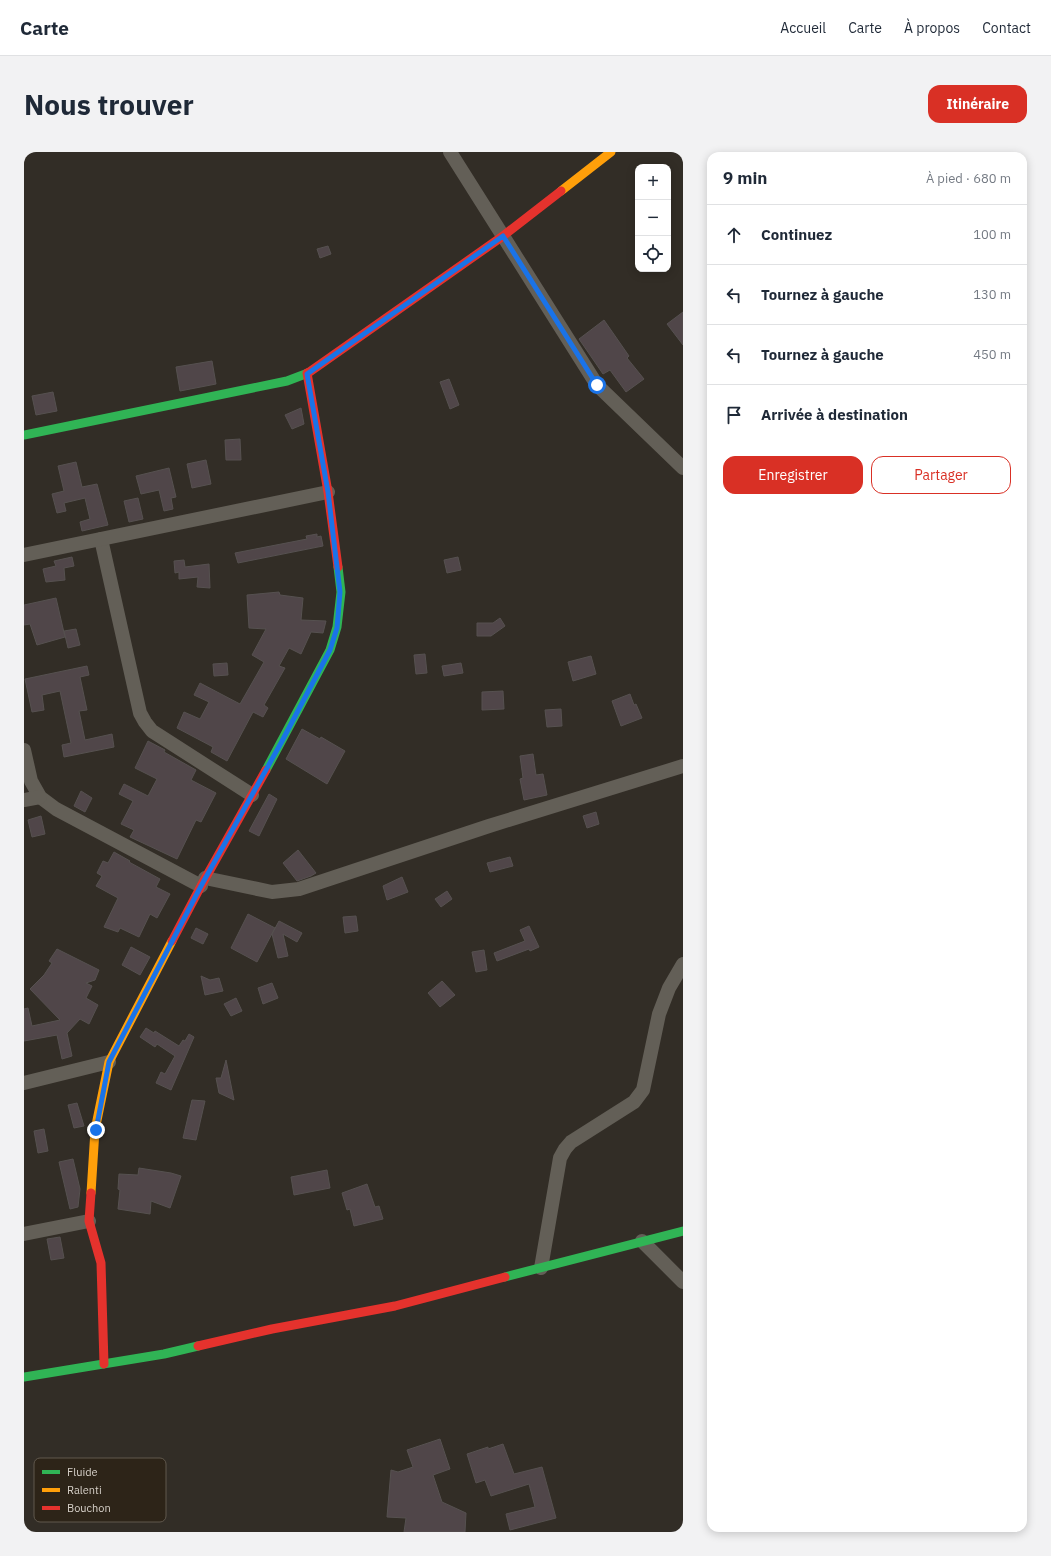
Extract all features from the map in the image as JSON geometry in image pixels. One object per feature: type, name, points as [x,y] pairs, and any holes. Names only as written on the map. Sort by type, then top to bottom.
[{"type":"main road","points":[[24,435],[287,381],[307,374],[503,236],[611,152]]},
{"type":"main road","points":[[104,1364],[101,1263],[89,1221],[96,1130],[109,1062],[203,882],[252,795],[330,650],[337,628],[340,592],[328,492],[307,374]]},
{"type":"main road","points":[[24,1377],[164,1354],[272,1329],[395,1306],[683,1231]]},
{"type":"street","points":[[450,152],[597,385],[683,468]]},
{"type":"street","points":[[24,555],[328,492]]},
{"type":"street","points":[[101,539],[140,713],[145,722],[152,731],[252,795]]},
{"type":"street","points":[[24,750],[31,781],[40,796],[56,809],[203,882],[272,892],[299,888],[489,826],[683,766]]},
{"type":"street","points":[[24,800],[40,796]]},
{"type":"street","points":[[541,1268],[560,1158],[571,1142],[634,1102],[643,1090],[659,1014],[670,988],[683,964]]},
{"type":"street","points":[[24,1082],[109,1062]]},
{"type":"street","points":[[24,1234],[89,1221]]},
{"type":"street","points":[[642,1242],[683,1282]]},
{"type":"building","points":[[328,246],[331,254],[320,258],[317,249]]},
{"type":"building","points":[[683,312],[683,345],[667,324]]},
{"type":"building","points":[[604,320],[629,356],[627,358],[644,379],[626,392],[610,370],[603,374],[579,339]]},
{"type":"building","points":[[212,361],[216,384],[180,391],[176,367]]},
{"type":"building","points":[[449,379],[459,405],[450,409],[440,382]]},
{"type":"building","points":[[53,392],[57,411],[36,415],[32,396]]},
{"type":"building","points":[[301,408],[304,424],[292,429],[285,415]]},
{"type":"building","points":[[240,439],[241,460],[226,460],[225,440]]},
{"type":"building","points":[[206,460],[211,484],[192,488],[187,464]]},
{"type":"building","points":[[76,462],[82,487],[97,484],[108,525],[82,531],[80,522],[90,519],[85,498],[64,503],[66,511],[57,513],[52,494],[64,491],[58,466]]},
{"type":"building","points":[[169,468],[176,497],[171,498],[173,509],[164,511],[159,490],[141,494],[136,476]]},
{"type":"building","points":[[138,498],[143,519],[129,522],[124,501]]},
{"type":"building","points":[[317,534],[317,537],[321,536],[323,546],[238,563],[235,553],[307,539],[306,536]]},
{"type":"building","points":[[72,557],[74,566],[64,568],[65,580],[46,582],[43,569],[56,566],[54,561]]},
{"type":"building","points":[[458,557],[461,570],[447,573],[444,560]]},
{"type":"building","points":[[184,560],[185,567],[209,564],[210,588],[197,587],[198,577],[179,579],[179,572],[175,573],[174,561]]},
{"type":"building","points":[[279,592],[280,595],[303,598],[301,620],[326,621],[323,633],[311,632],[301,654],[289,648],[279,666],[285,668],[264,705],[268,708],[263,717],[253,712],[227,761],[211,752],[213,747],[177,728],[184,712],[200,719],[209,702],[194,695],[200,683],[240,704],[264,662],[252,655],[266,629],[249,628],[247,595]]},
{"type":"building","points":[[56,598],[65,637],[37,645],[30,624],[24,625],[24,605]]},
{"type":"building","points":[[500,618],[505,626],[491,636],[477,636],[477,623],[493,623]]},
{"type":"building","points":[[76,629],[80,645],[68,648],[64,631]]},
{"type":"building","points":[[425,654],[427,673],[416,674],[414,655]]},
{"type":"building","points":[[591,656],[596,674],[573,681],[568,662]]},
{"type":"building","points":[[227,663],[228,675],[214,676],[213,664]]},
{"type":"building","points":[[461,663],[463,673],[444,676],[442,666]]},
{"type":"building","points":[[87,666],[89,675],[80,677],[87,710],[79,711],[85,740],[112,734],[114,747],[64,757],[62,745],[71,743],[60,691],[42,695],[44,710],[32,712],[25,679]]},
{"type":"building","points":[[503,691],[504,709],[482,710],[482,692]]},
{"type":"building","points":[[630,694],[634,705],[636,704],[642,718],[621,726],[612,701]]},
{"type":"building","points":[[561,709],[562,726],[547,727],[545,710]]},
{"type":"building","points":[[302,729],[320,739],[321,737],[345,751],[327,784],[286,759]]},
{"type":"building","points":[[148,741],[196,770],[191,780],[216,793],[201,822],[196,820],[177,859],[130,837],[134,830],[121,824],[133,801],[119,794],[124,784],[148,796],[157,779],[135,768]]},
{"type":"building","points":[[533,754],[536,775],[543,774],[547,795],[524,800],[520,779],[523,778],[520,756]]},
{"type":"building","points":[[81,791],[92,798],[85,812],[74,806]]},
{"type":"building","points":[[269,794],[277,799],[259,836],[249,831]]},
{"type":"building","points":[[596,812],[599,824],[587,828],[583,816]]},
{"type":"building","points":[[41,816],[45,834],[32,837],[28,820]]},
{"type":"building","points":[[298,850],[316,873],[297,881],[283,863]]},
{"type":"building","points":[[114,852],[160,879],[156,887],[170,894],[157,918],[150,914],[139,937],[120,928],[118,932],[104,927],[118,898],[96,886],[102,876],[97,873],[103,861],[108,863]]},
{"type":"building","points":[[510,857],[513,866],[490,872],[487,863]]},
{"type":"building","points":[[402,877],[408,892],[387,900],[383,886]]},
{"type":"building","points":[[447,891],[452,899],[441,907],[435,899]]},
{"type":"building","points":[[248,914],[275,928],[257,962],[231,948]]},
{"type":"building","points":[[356,916],[358,931],[345,933],[343,917]]},
{"type":"building","points":[[279,921],[302,933],[297,942],[283,934],[288,956],[278,958],[272,934]]},
{"type":"building","points":[[529,926],[539,947],[530,951],[529,949],[497,961],[494,953],[525,941],[520,930]]},
{"type":"building","points":[[196,928],[208,934],[203,944],[191,938]]},
{"type":"building","points":[[131,947],[150,957],[140,975],[122,965]]},
{"type":"building","points":[[57,949],[99,970],[95,980],[86,983],[92,986],[86,998],[98,1005],[89,1024],[80,1019],[67,1033],[72,1056],[62,1059],[57,1035],[24,1041],[24,1009],[28,1008],[32,1026],[60,1020],[30,989],[44,975],[52,963],[49,961]]},
{"type":"building","points":[[484,950],[487,970],[476,972],[472,952]]},
{"type":"building","points":[[201,976],[210,980],[219,978],[223,991],[205,995]]},
{"type":"building","points":[[442,981],[455,995],[440,1007],[428,993]]},
{"type":"building","points":[[272,983],[278,998],[263,1004],[258,988]]},
{"type":"building","points":[[236,998],[242,1011],[231,1016],[224,1004]]},
{"type":"building","points":[[146,1028],[154,1033],[155,1031],[179,1046],[183,1040],[185,1041],[189,1034],[194,1037],[171,1090],[156,1083],[161,1072],[165,1074],[175,1056],[157,1044],[155,1047],[140,1037]]},
{"type":"building","points":[[226,1060],[234,1100],[219,1093],[216,1078],[221,1078]]},
{"type":"building","points":[[192,1100],[205,1101],[196,1140],[183,1138]]},
{"type":"building","points":[[77,1103],[84,1126],[74,1128],[68,1105]]},
{"type":"building","points":[[44,1129],[48,1151],[38,1153],[34,1131]]},
{"type":"building","points":[[73,1159],[80,1189],[78,1207],[70,1209],[59,1162]]},
{"type":"building","points":[[139,1168],[181,1176],[170,1208],[151,1201],[150,1214],[118,1209],[120,1190],[118,1189],[119,1174],[138,1175]]},
{"type":"building","points":[[327,1170],[330,1188],[294,1195],[291,1177]]},
{"type":"building","points":[[367,1184],[375,1207],[379,1206],[383,1219],[354,1226],[350,1209],[347,1210],[342,1193]]},
{"type":"building","points":[[60,1237],[64,1258],[51,1260],[47,1239]]},
{"type":"building","points":[[440,1439],[450,1469],[433,1475],[442,1502],[466,1513],[465,1532],[404,1532],[406,1518],[387,1517],[391,1470],[398,1472],[413,1467],[407,1450]]},
{"type":"building","points":[[503,1444],[514,1474],[542,1467],[556,1518],[510,1530],[506,1514],[535,1507],[529,1484],[491,1496],[485,1480],[476,1483],[467,1454]]},
{"type":"traffic: fast","points":[[24,435],[287,381],[308,373]]},
{"type":"traffic: fast","points":[[266,770],[330,650],[337,627],[341,592],[338,567]]},
{"type":"traffic: fast","points":[[505,1277],[683,1231]]},
{"type":"traffic: fast","points":[[24,1377],[164,1354],[198,1346]]},
{"type":"traffic: slow","points":[[561,191],[611,152]]},
{"type":"traffic: slow","points":[[91,1193],[95,1130],[109,1062],[172,941]]},
{"type":"traffic: jam","points":[[308,373],[503,236],[561,191]]},
{"type":"traffic: jam","points":[[307,373],[328,492],[338,567]]},
{"type":"traffic: jam","points":[[172,941],[266,770]]},
{"type":"traffic: jam","points":[[91,1193],[89,1221],[101,1263],[104,1364]]},
{"type":"traffic: jam","points":[[198,1346],[272,1329],[395,1306],[505,1277]]},
{"type":"route","points":[[96,1130],[109,1062],[201,886],[281,743],[330,650],[337,628],[340,592],[328,492],[307,374],[503,236],[597,385]]}]
